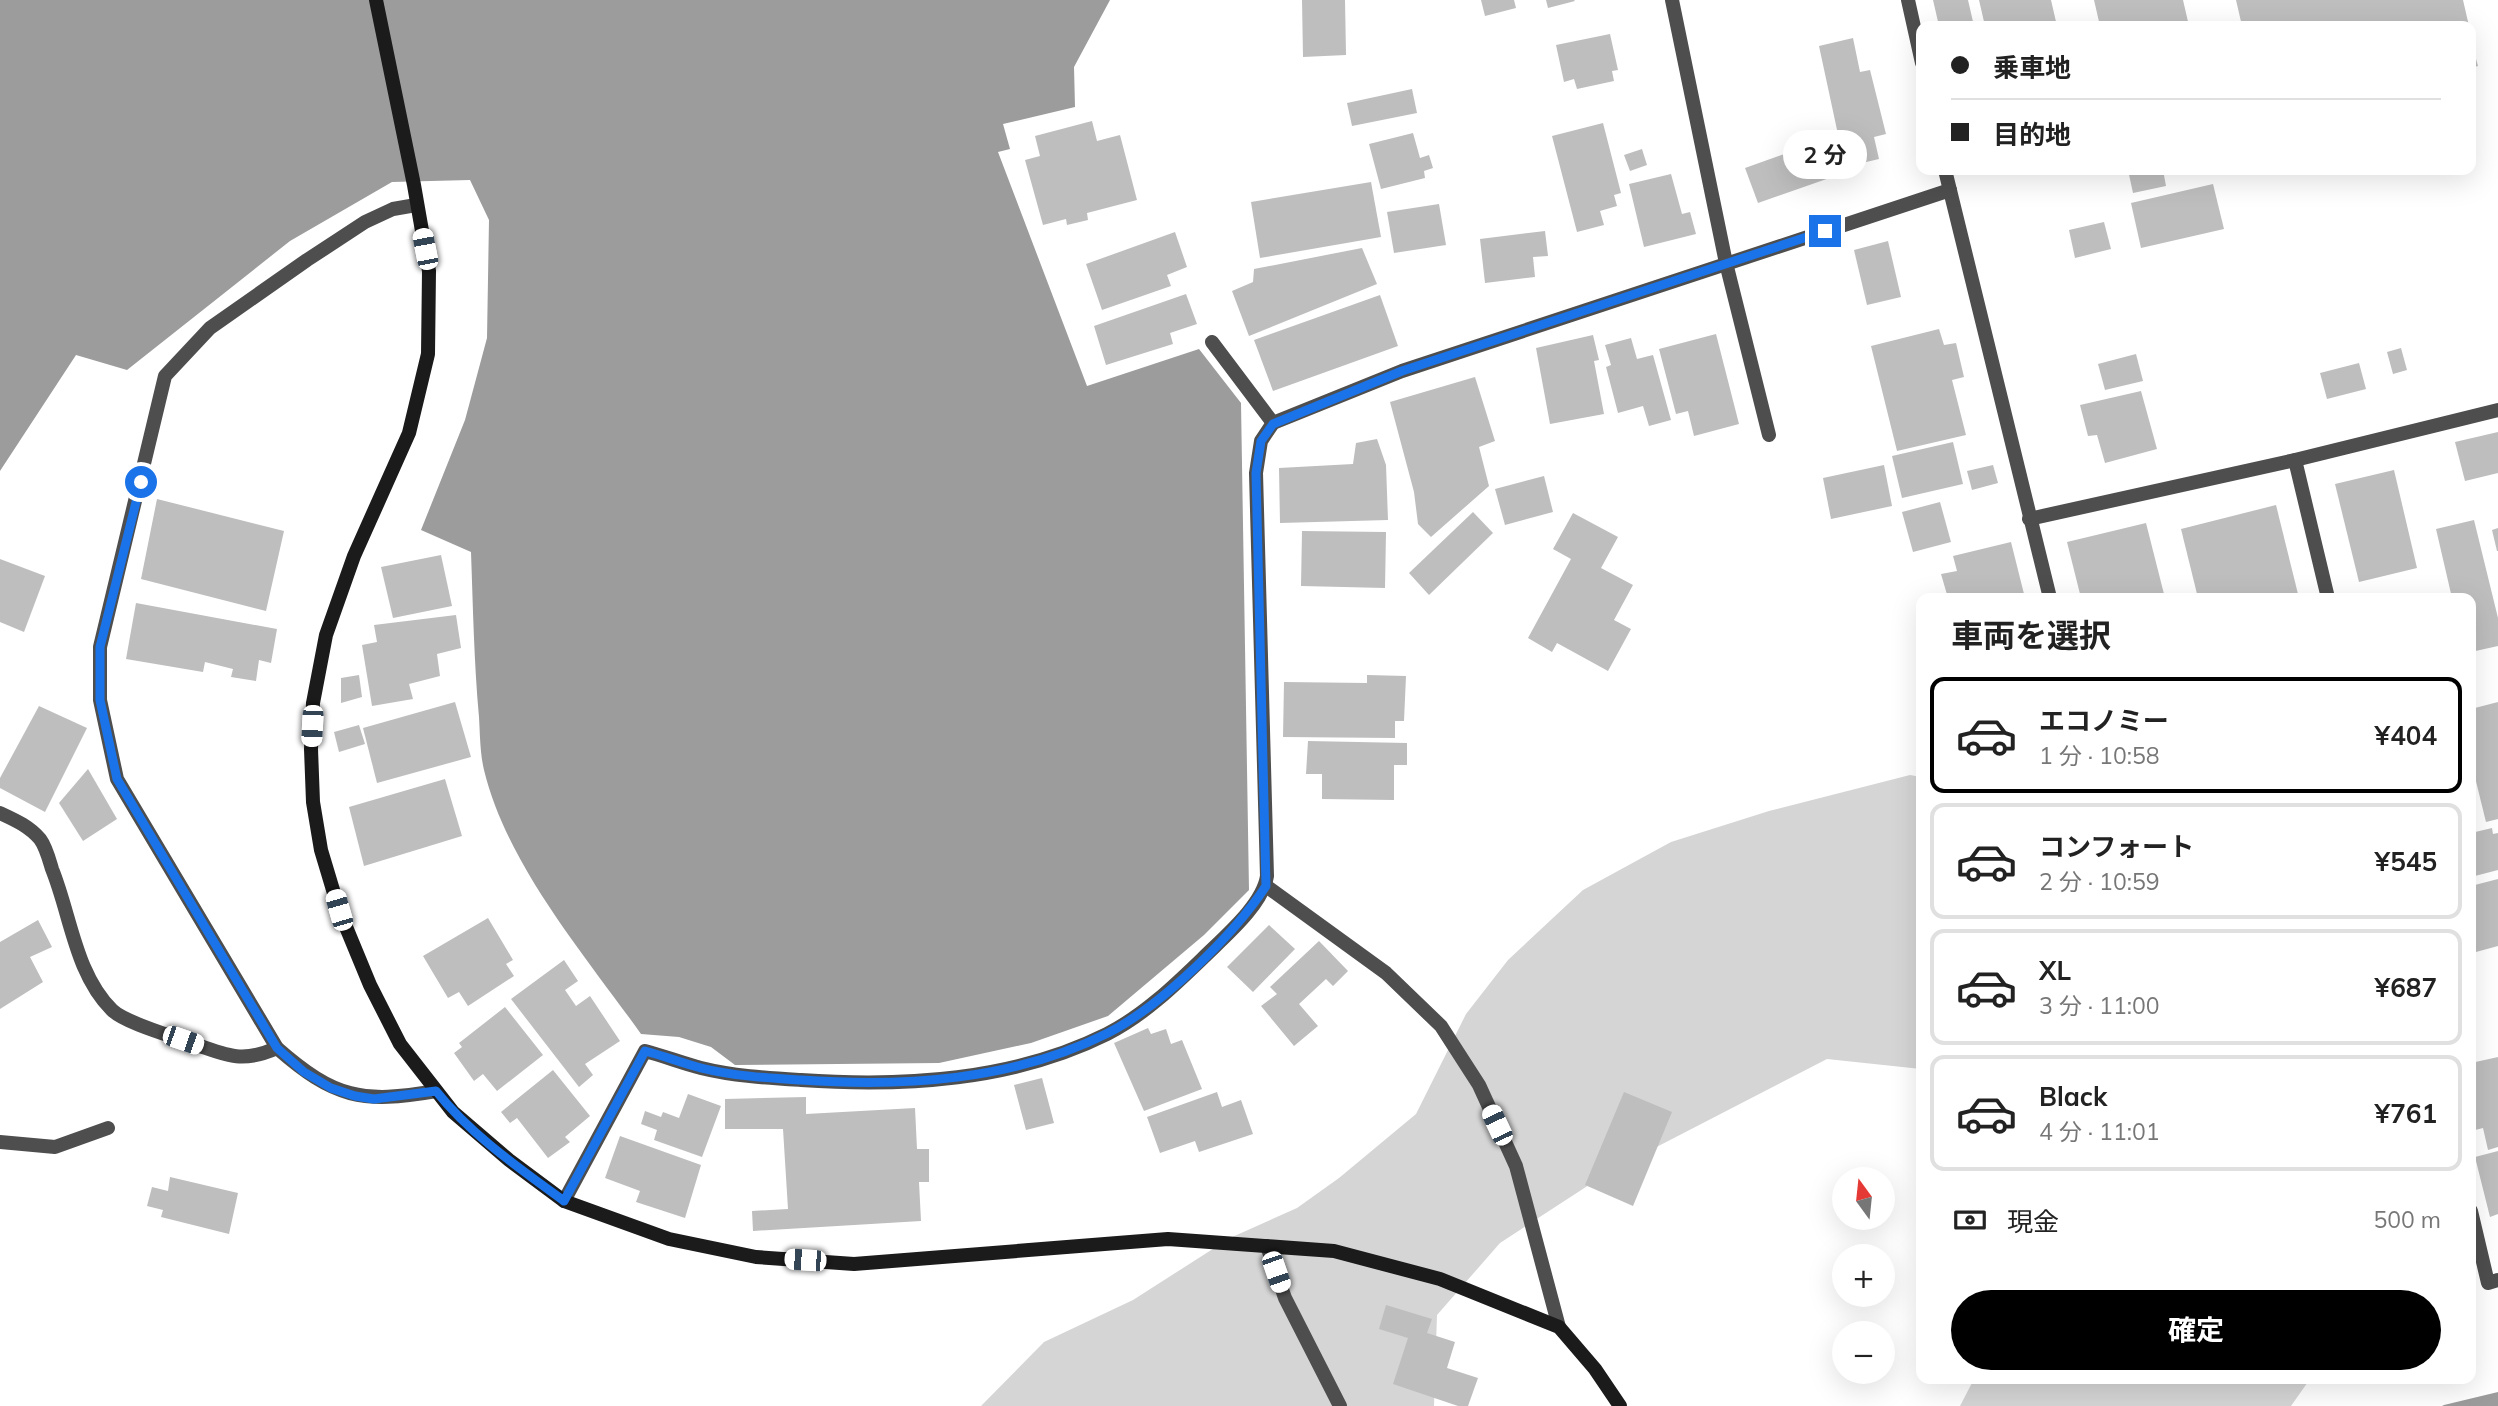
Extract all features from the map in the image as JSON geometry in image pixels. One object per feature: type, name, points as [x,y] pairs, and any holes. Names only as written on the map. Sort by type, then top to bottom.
[{"type":"street","points":[[376,0],[429,271],[428,354],[409,433],[354,555],[326,635],[313,703],[313,802],[321,850],[339,910],[370,985],[400,1044],[453,1112],[564,1201],[669,1238],[756,1257],[842,1263],[1168,1239],[1334,1251],[1440,1279],[1559,1327]]},
{"type":"street","points":[[1672,0],[1726,263],[1769,435]]},
{"type":"street","points":[[1908,0],[1916,36]]},
{"type":"street","points":[[1946,175],[2049,593]]},
{"type":"street","points":[[564,1201],[645,1051],[703,1068],[759,1077],[862,1084],[929,1082],[1020,1065],[1081,1045],[1127,1023],[1160,998],[1249,911],[1266,886],[1256,473],[1261,441],[1273,424],[1402,371],[1950,191]]},
{"type":"street","points":[[416,205],[393,209],[365,222],[307,260],[209,328],[165,376],[100,647],[100,700],[117,779],[277,1048],[304,1072],[331,1088],[355,1096],[374,1099],[436,1091]]},
{"type":"street","points":[[1212,342],[1273,424]]},
{"type":"street","points":[[2029,519],[2295,460],[2498,410]]},
{"type":"street","points":[[2295,460],[2327,593]]},
{"type":"street","points":[[0,813],[31,830],[42,842],[56,878],[81,962],[114,1012],[158,1031],[234,1057],[258,1056],[277,1048]]},
{"type":"street","points":[[1266,886],[1386,973],[1441,1026],[1479,1085],[1516,1166],[1559,1327],[1595,1369],[1620,1406]]},
{"type":"street","points":[[0,1142],[55,1147],[108,1128]]},
{"type":"street","points":[[2476,1231],[2488,1283],[2498,1280]]},
{"type":"street","points":[[1267,1246],[1285,1298],[1340,1406]]},
{"type":"shaded area","points":[[0,0],[1110,0],[1074,67],[1075,107],[1003,124],[1010,149],[998,152],[1087,386],[1199,349],[1241,403],[1249,890],[1204,935],[1108,1016],[1031,1043],[939,1063],[735,1065],[711,1047],[679,1037],[641,1034],[550,908],[510,840],[495,805],[481,750],[471,552],[421,530],[465,420],[487,338],[489,220],[470,180],[392,182],[290,241],[127,370],[76,355],[0,471]]},
{"type":"shaded area","points":[[1910,775],[1916,776],[1916,1068],[1827,1059],[1612,1170],[1500,1243],[1437,1315],[1434,1406],[981,1406],[1044,1342],[1133,1300],[1230,1238],[1297,1208],[1339,1178],[1416,1114],[1466,1014],[1508,960],[1583,890],[1671,842],[1769,811]]},
{"type":"shaded area","points":[[1971,1384],[2306,1384],[2291,1406],[1960,1406]]},
{"type":"shaded area","points":[[2498,1392],[2498,1406],[2442,1406],[2444,1405]]},
{"type":"building","points":[[1302,0],[1345,0],[1346,55],[1303,57]]},
{"type":"building","points":[[1481,0],[1514,0],[1516,8],[1485,16]]},
{"type":"building","points":[[1546,0],[1574,0],[1575,1],[1548,8]]},
{"type":"building","points":[[1933,0],[1968,0],[1973,21],[1938,21]]},
{"type":"building","points":[[1979,0],[2051,0],[2056,21],[1984,21]]},
{"type":"building","points":[[2094,0],[2183,0],[2188,21],[2099,21]]},
{"type":"building","points":[[2236,0],[2463,0],[2468,21],[2241,21]]},
{"type":"building","points":[[1610,34],[1618,70],[1612,71],[1614,81],[1577,89],[1574,79],[1564,82],[1556,45]]},
{"type":"building","points":[[1853,38],[1860,72],[1870,70],[1886,134],[1874,137],[1879,159],[1845,167],[1819,46]]},
{"type":"building","points":[[1412,89],[1417,113],[1352,126],[1347,103]]},
{"type":"building","points":[[1092,121],[1097,141],[1120,135],[1137,200],[1087,213],[1088,220],[1067,225],[1066,219],[1043,225],[1025,160],[1040,156],[1035,136]]},
{"type":"building","points":[[1603,123],[1621,193],[1614,195],[1617,206],[1600,211],[1604,225],[1577,232],[1552,136]]},
{"type":"building","points":[[1413,133],[1420,158],[1429,155],[1433,168],[1424,171],[1425,178],[1381,189],[1369,144]]},
{"type":"building","points":[[1826,139],[1838,175],[1758,203],[1745,168]]},
{"type":"building","points":[[1642,149],[1647,165],[1630,171],[1624,155]]},
{"type":"building","points":[[1671,174],[1682,214],[1690,212],[1696,234],[1644,247],[1629,184]]},
{"type":"building","points":[[2129,175],[2164,175],[2166,186],[2133,193]]},
{"type":"building","points":[[1371,182],[1381,237],[1260,258],[1251,202]]},
{"type":"building","points":[[2213,184],[2224,229],[2141,248],[2131,203]]},
{"type":"building","points":[[1439,204],[1446,245],[1394,253],[1387,212]]},
{"type":"building","points":[[2104,222],[2111,249],[2075,258],[2069,230]]},
{"type":"building","points":[[1545,231],[1548,256],[1533,257],[1535,277],[1485,283],[1480,239]]},
{"type":"building","points":[[1175,232],[1187,267],[1167,275],[1171,286],[1102,310],[1086,264]]},
{"type":"building","points":[[1888,241],[1901,297],[1867,305],[1854,250]]},
{"type":"building","points":[[1362,248],[1377,284],[1249,336],[1232,291],[1253,282],[1254,269]]},
{"type":"building","points":[[1186,294],[1197,324],[1170,333],[1173,344],[1106,365],[1094,326]]},
{"type":"building","points":[[1380,295],[1398,346],[1273,391],[1254,340]]},
{"type":"building","points":[[1939,329],[1944,345],[1956,343],[1964,377],[1952,380],[1966,435],[1897,451],[1871,346]]},
{"type":"building","points":[[1716,334],[1739,424],[1694,436],[1688,411],[1676,414],[1659,349]]},
{"type":"building","points":[[1593,335],[1599,360],[1594,361],[1604,414],[1550,424],[1536,348]]},
{"type":"building","points":[[1631,338],[1637,359],[1653,355],[1671,420],[1649,426],[1643,406],[1618,413],[1606,367],[1611,365],[1605,345]]},
{"type":"building","points":[[2401,348],[2407,370],[2393,374],[2387,352]]},
{"type":"building","points":[[2136,354],[2143,381],[2105,390],[2098,364]]},
{"type":"building","points":[[2359,363],[2366,389],[2327,399],[2320,373]]},
{"type":"building","points":[[1475,377],[1495,441],[1479,447],[1489,486],[1431,537],[1418,524],[1414,492],[1390,402]]},
{"type":"building","points":[[2141,391],[2157,449],[2105,463],[2097,435],[2088,436],[2080,405]]},
{"type":"building","points":[[2498,432],[2498,473],[2465,481],[2455,442]]},
{"type":"building","points":[[1377,439],[1386,465],[1388,520],[1280,523],[1279,468],[1353,464],[1356,443]]},
{"type":"building","points":[[1953,442],[1963,484],[1902,498],[1892,456]]},
{"type":"building","points":[[1884,465],[1892,506],[1831,519],[1823,478]]},
{"type":"building","points":[[1993,465],[1998,483],[1972,490],[1967,471]]},
{"type":"building","points":[[2394,470],[2417,568],[2359,582],[2335,484]]},
{"type":"building","points":[[1544,476],[1553,512],[1505,525],[1495,489]]},
{"type":"building","points":[[157,499],[284,531],[266,611],[141,579]]},
{"type":"building","points":[[1940,502],[1951,542],[1913,552],[1902,512]]},
{"type":"building","points":[[2276,505],[2298,593],[2197,593],[2181,529]]},
{"type":"building","points":[[1473,512],[1493,533],[1429,595],[1409,573]]},
{"type":"building","points":[[1573,513],[1618,537],[1601,568],[1633,585],[1614,620],[1631,629],[1608,671],[1557,643],[1552,652],[1528,638],[1571,559],[1553,549]]},
{"type":"building","points":[[2474,520],[2498,618],[2498,646],[2476,651],[2476,593],[2451,593],[2436,529]]},
{"type":"building","points":[[2146,523],[2164,593],[2080,593],[2067,542]]},
{"type":"building","points":[[2498,528],[2498,551],[2497,551],[2492,530]]},
{"type":"building","points":[[1302,531],[1386,532],[1385,588],[1301,586]]},
{"type":"building","points":[[2011,542],[2024,593],[1947,593],[1941,574],[1957,571],[1953,556]]},
{"type":"building","points":[[441,555],[452,606],[393,618],[381,567]]},
{"type":"building","points":[[0,559],[45,576],[24,632],[0,622]]},
{"type":"building","points":[[136,603],[277,629],[271,663],[259,660],[256,681],[231,677],[233,669],[205,662],[203,672],[126,659]]},
{"type":"building","points":[[456,615],[461,648],[437,654],[440,676],[409,684],[413,699],[372,706],[362,645],[377,642],[374,625]]},
{"type":"building","points":[[359,675],[362,697],[341,703],[341,678]]},
{"type":"building","points":[[1367,675],[1406,676],[1404,721],[1395,721],[1395,738],[1283,737],[1284,682],[1367,683]]},
{"type":"building","points":[[455,702],[471,757],[377,783],[363,728]]},
{"type":"building","points":[[2498,702],[2498,819],[2486,822],[2476,781],[2476,708]]},
{"type":"building","points":[[39,706],[87,728],[45,812],[0,788],[0,778]]},
{"type":"building","points":[[359,725],[365,744],[339,752],[334,732]]},
{"type":"building","points":[[1308,741],[1407,743],[1407,765],[1394,765],[1394,800],[1322,799],[1322,774],[1306,774]]},
{"type":"building","points":[[88,769],[117,819],[83,841],[59,803]]},
{"type":"building","points":[[445,779],[462,836],[364,866],[349,807]]},
{"type":"building","points":[[2492,828],[2493,834],[2498,833],[2498,870],[2476,876],[2476,832]]},
{"type":"building","points":[[2498,879],[2498,946],[2476,952],[2476,885]]},
{"type":"building","points":[[488,918],[513,960],[506,964],[514,976],[468,1006],[459,992],[448,998],[423,956]]},
{"type":"building","points":[[38,920],[52,947],[30,957],[43,982],[0,1009],[0,942]]},
{"type":"building","points":[[1269,925],[1295,949],[1253,992],[1227,967]]},
{"type":"building","points":[[1319,941],[1348,971],[1333,986],[1326,979],[1299,1004],[1318,1026],[1294,1046],[1261,1006],[1277,994],[1270,987]]},
{"type":"building","points":[[564,960],[578,981],[565,990],[576,1006],[590,996],[620,1041],[585,1064],[593,1075],[579,1087],[511,999]]},
{"type":"building","points":[[505,1007],[543,1055],[497,1091],[483,1074],[474,1081],[454,1053],[462,1047],[459,1043]]},
{"type":"building","points":[[1148,1028],[1151,1034],[1166,1029],[1171,1044],[1182,1040],[1202,1089],[1144,1111],[1114,1043]]},
{"type":"building","points":[[2498,1057],[2498,1147],[2488,1150],[2483,1128],[2476,1130],[2476,1062]]},
{"type":"building","points":[[553,1070],[590,1116],[565,1137],[570,1142],[548,1158],[517,1118],[510,1123],[501,1112]]},
{"type":"building","points":[[1042,1078],[1054,1123],[1026,1130],[1014,1085]]},
{"type":"building","points":[[1217,1092],[1222,1107],[1241,1100],[1253,1134],[1199,1152],[1195,1141],[1160,1153],[1147,1117]]},
{"type":"building","points":[[1624,1092],[1672,1112],[1633,1206],[1585,1185]]},
{"type":"building","points":[[688,1094],[721,1106],[702,1157],[654,1140],[657,1130],[641,1124],[645,1111],[661,1117],[663,1112],[679,1118]]},
{"type":"building","points":[[806,1097],[806,1114],[915,1108],[917,1149],[929,1149],[929,1182],[919,1182],[921,1221],[753,1231],[752,1211],[788,1209],[783,1129],[725,1129],[725,1099]]},
{"type":"building","points":[[620,1136],[701,1165],[685,1218],[636,1202],[640,1191],[605,1178]]},
{"type":"building","points":[[2498,1151],[2498,1214],[2490,1217],[2476,1161],[2476,1157]]},
{"type":"building","points":[[170,1177],[238,1193],[229,1234],[161,1217],[163,1210],[147,1206],[152,1187],[168,1191]]},
{"type":"building","points":[[1386,1305],[1432,1319],[1427,1333],[1455,1342],[1447,1368],[1478,1378],[1468,1406],[1458,1406],[1393,1384],[1408,1338],[1379,1329]]},
{"type":"route","points":[[141,482],[100,647],[100,700],[117,779],[175,879],[277,1048],[304,1072],[331,1088],[374,1099],[406,1097],[436,1091],[453,1112],[490,1144],[564,1201],[645,1051],[703,1068],[759,1077],[862,1084],[929,1082],[1020,1065],[1081,1045],[1127,1023],[1160,998],[1223,939],[1249,911],[1266,886],[1256,473],[1261,441],[1273,424],[1402,371],[1825,231]]}]
